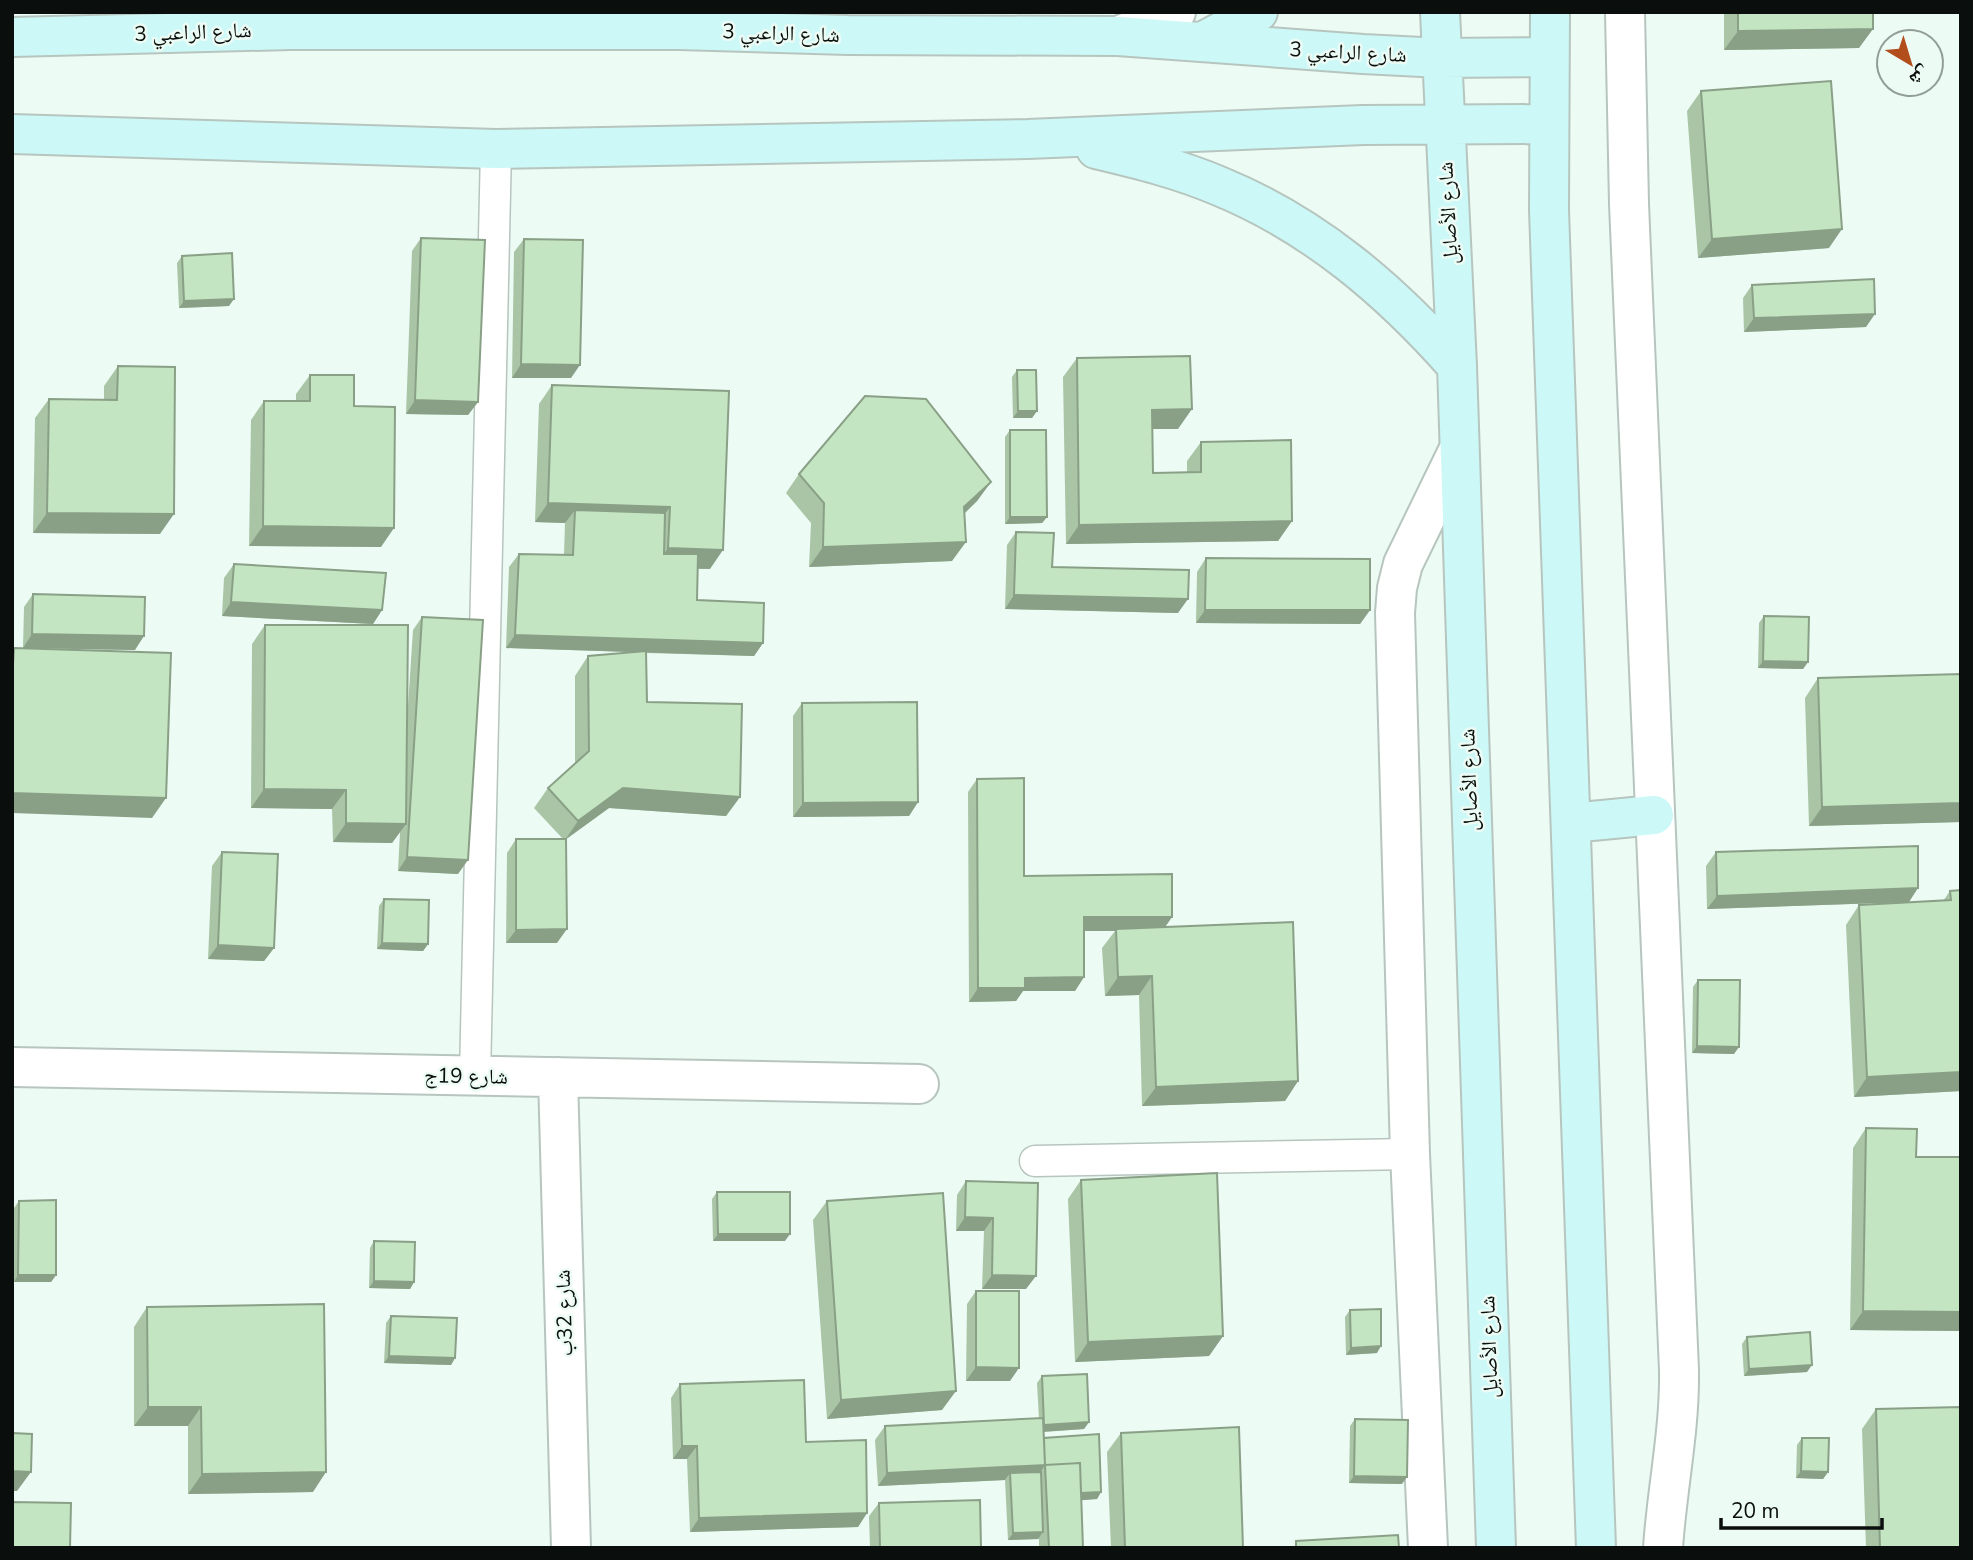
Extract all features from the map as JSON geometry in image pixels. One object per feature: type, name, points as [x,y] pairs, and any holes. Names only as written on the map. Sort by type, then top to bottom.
[{"type":"street","points":[[1118,36],[1176,12]]},
{"type":"street","points":[[1200,43],[1258,12]]},
{"type":"street","name":"شارع الأصايل","points":[[1440,12],[1457,366],[1496,1548]]},
{"type":"street","points":[[1550,12],[1549,210],[1596,1548]]},
{"type":"street","points":[[1625,12],[1629,204],[1680,1403],[1666,1499],[1663,1548]]},
{"type":"street","name":"شارع الراعبي 3","points":[[12,37],[290,30],[497,29],[1118,36],[1441,58],[1549,57]]},
{"type":"street","points":[[12,134],[496,149],[1028,139],[1363,125],[1549,124]]},
{"type":"street","points":[[1028,139],[1093,148],[1158,164],[1220,186],[1279,215],[1335,251],[1379,285],[1420,324],[1457,366]]},
{"type":"street","points":[[1428,1548],[1410,1154],[1395,613],[1403,564],[1458,451]]},
{"type":"street","points":[[1571,823],[1654,815]]},
{"type":"street","name":"شارع 19ج","points":[[12,1067],[919,1084]]},
{"type":"street","name":"شارع 32ب","points":[[558,1077],[570,1548]]},
{"type":"lane","points":[[475,1076],[496,149]]},
{"type":"lane","points":[[1035,1161],[1410,1154]]},
{"type":"building","points":[[1738,12],[1873,12],[1873,29],[1738,31]]},
{"type":"building","points":[[1831,81],[1842,229],[1712,239],[1701,91]]},
{"type":"building","points":[[421,238],[485,240],[478,402],[415,400]]},
{"type":"building","points":[[524,239],[583,240],[580,365],[521,364]]},
{"type":"building","points":[[232,253],[234,299],[184,301],[182,256]]},
{"type":"building","points":[[1874,279],[1875,314],[1754,318],[1752,285]]},
{"type":"building","points":[[1190,356],[1192,409],[1152,410],[1153,473],[1201,472],[1201,442],[1291,440],[1292,521],[1079,525],[1077,358]]},
{"type":"building","points":[[118,366],[175,367],[174,514],[47,513],[49,399],[117,400]]},
{"type":"building","points":[[1017,370],[1036,370],[1037,411],[1018,411]]},
{"type":"building","points":[[310,375],[354,375],[354,406],[395,407],[394,528],[263,526],[264,401],[310,401]]},
{"type":"building","points":[[552,385],[729,391],[723,550],[668,548],[670,507],[548,503]]},
{"type":"building","points":[[865,396],[926,399],[991,482],[964,507],[966,542],[823,547],[824,503],[799,474]]},
{"type":"building","points":[[1010,430],[1046,430],[1047,517],[1010,517]]},
{"type":"building","points":[[575,510],[665,513],[664,554],[698,554],[697,600],[764,603],[763,643],[515,635],[519,554],[573,555]]},
{"type":"building","points":[[1016,532],[1054,533],[1052,567],[1189,570],[1188,599],[1014,595]]},
{"type":"building","points":[[1206,558],[1370,559],[1370,610],[1205,610]]},
{"type":"building","points":[[234,564],[386,573],[382,610],[231,602]]},
{"type":"building","points":[[33,594],[145,597],[144,636],[32,634]]},
{"type":"building","points":[[1764,616],[1809,617],[1808,662],[1763,661]]},
{"type":"building","points":[[422,617],[483,620],[468,860],[407,857]]},
{"type":"building","points":[[265,625],[408,625],[406,824],[346,823],[346,790],[264,789]]},
{"type":"building","points":[[14,648],[171,653],[166,798],[12,793]]},
{"type":"building","points":[[646,651],[647,702],[742,704],[740,797],[623,788],[578,821],[548,788],[589,751],[588,656]]},
{"type":"building","points":[[1961,674],[1961,803],[1822,807],[1818,678]]},
{"type":"building","points":[[917,702],[918,802],[803,803],[802,703]]},
{"type":"building","points":[[1024,778],[1024,876],[1172,874],[1172,917],[1084,917],[1084,977],[1025,978],[1025,988],[978,988],[977,779]]},
{"type":"building","points":[[516,839],[566,839],[567,929],[516,930]]},
{"type":"building","points":[[1918,846],[1918,888],[1717,896],[1716,852]]},
{"type":"building","points":[[222,852],[278,854],[274,948],[218,945]]},
{"type":"building","points":[[1961,890],[1961,1072],[1867,1077],[1859,905],[1951,900],[1950,891]]},
{"type":"building","points":[[384,899],[429,900],[428,944],[382,943]]},
{"type":"building","points":[[1293,922],[1298,1081],[1156,1087],[1152,976],[1118,977],[1116,929]]},
{"type":"building","points":[[1698,980],[1740,980],[1739,1047],[1697,1046]]},
{"type":"building","points":[[1866,1128],[1917,1129],[1916,1157],[1961,1157],[1961,1312],[1863,1311]]},
{"type":"building","points":[[1217,1173],[1223,1336],[1088,1342],[1081,1180]]},
{"type":"building","points":[[966,1181],[1038,1183],[1036,1276],[992,1275],[993,1218],[965,1217]]},
{"type":"building","points":[[717,1192],[790,1192],[790,1234],[718,1234]]},
{"type":"building","points":[[943,1193],[956,1391],[841,1400],[827,1201]]},
{"type":"building","points":[[56,1200],[56,1275],[18,1275],[19,1201]]},
{"type":"building","points":[[374,1241],[415,1242],[414,1282],[374,1281]]},
{"type":"building","points":[[976,1291],[1019,1291],[1019,1368],[976,1367]]},
{"type":"building","points":[[324,1304],[326,1472],[202,1474],[201,1407],[148,1407],[147,1307]]},
{"type":"building","points":[[1381,1309],[1381,1346],[1351,1348],[1350,1310]]},
{"type":"building","points":[[391,1316],[457,1318],[455,1358],[389,1356]]},
{"type":"building","points":[[1810,1332],[1812,1365],[1749,1369],[1747,1337]]},
{"type":"building","points":[[1087,1374],[1089,1422],[1044,1425],[1042,1376]]},
{"type":"building","points":[[804,1380],[806,1442],[866,1440],[867,1513],[699,1518],[697,1446],[682,1446],[680,1384]]},
{"type":"building","points":[[1961,1407],[1961,1548],[1880,1548],[1876,1409]]},
{"type":"building","points":[[1043,1418],[1045,1465],[887,1473],[885,1426]]},
{"type":"building","points":[[1355,1419],[1408,1420],[1407,1477],[1354,1476]]},
{"type":"building","points":[[1239,1427],[1243,1548],[1125,1548],[1121,1433]]},
{"type":"building","points":[[12,1433],[32,1434],[31,1472],[12,1471]]},
{"type":"building","points":[[1099,1434],[1101,1492],[1081,1493],[1080,1463],[1045,1465],[1044,1438]]},
{"type":"building","points":[[1802,1438],[1829,1438],[1828,1472],[1801,1471]]},
{"type":"building","points":[[1080,1463],[1083,1548],[1049,1548],[1045,1465]]},
{"type":"building","points":[[1041,1472],[1043,1532],[1013,1533],[1010,1473]]},
{"type":"building","points":[[980,1500],[981,1548],[880,1548],[879,1503]]},
{"type":"building","points":[[12,1502],[71,1503],[70,1548],[12,1548]]},
{"type":"building","points":[[1398,1535],[1399,1548],[1296,1548],[1296,1541]]}]
